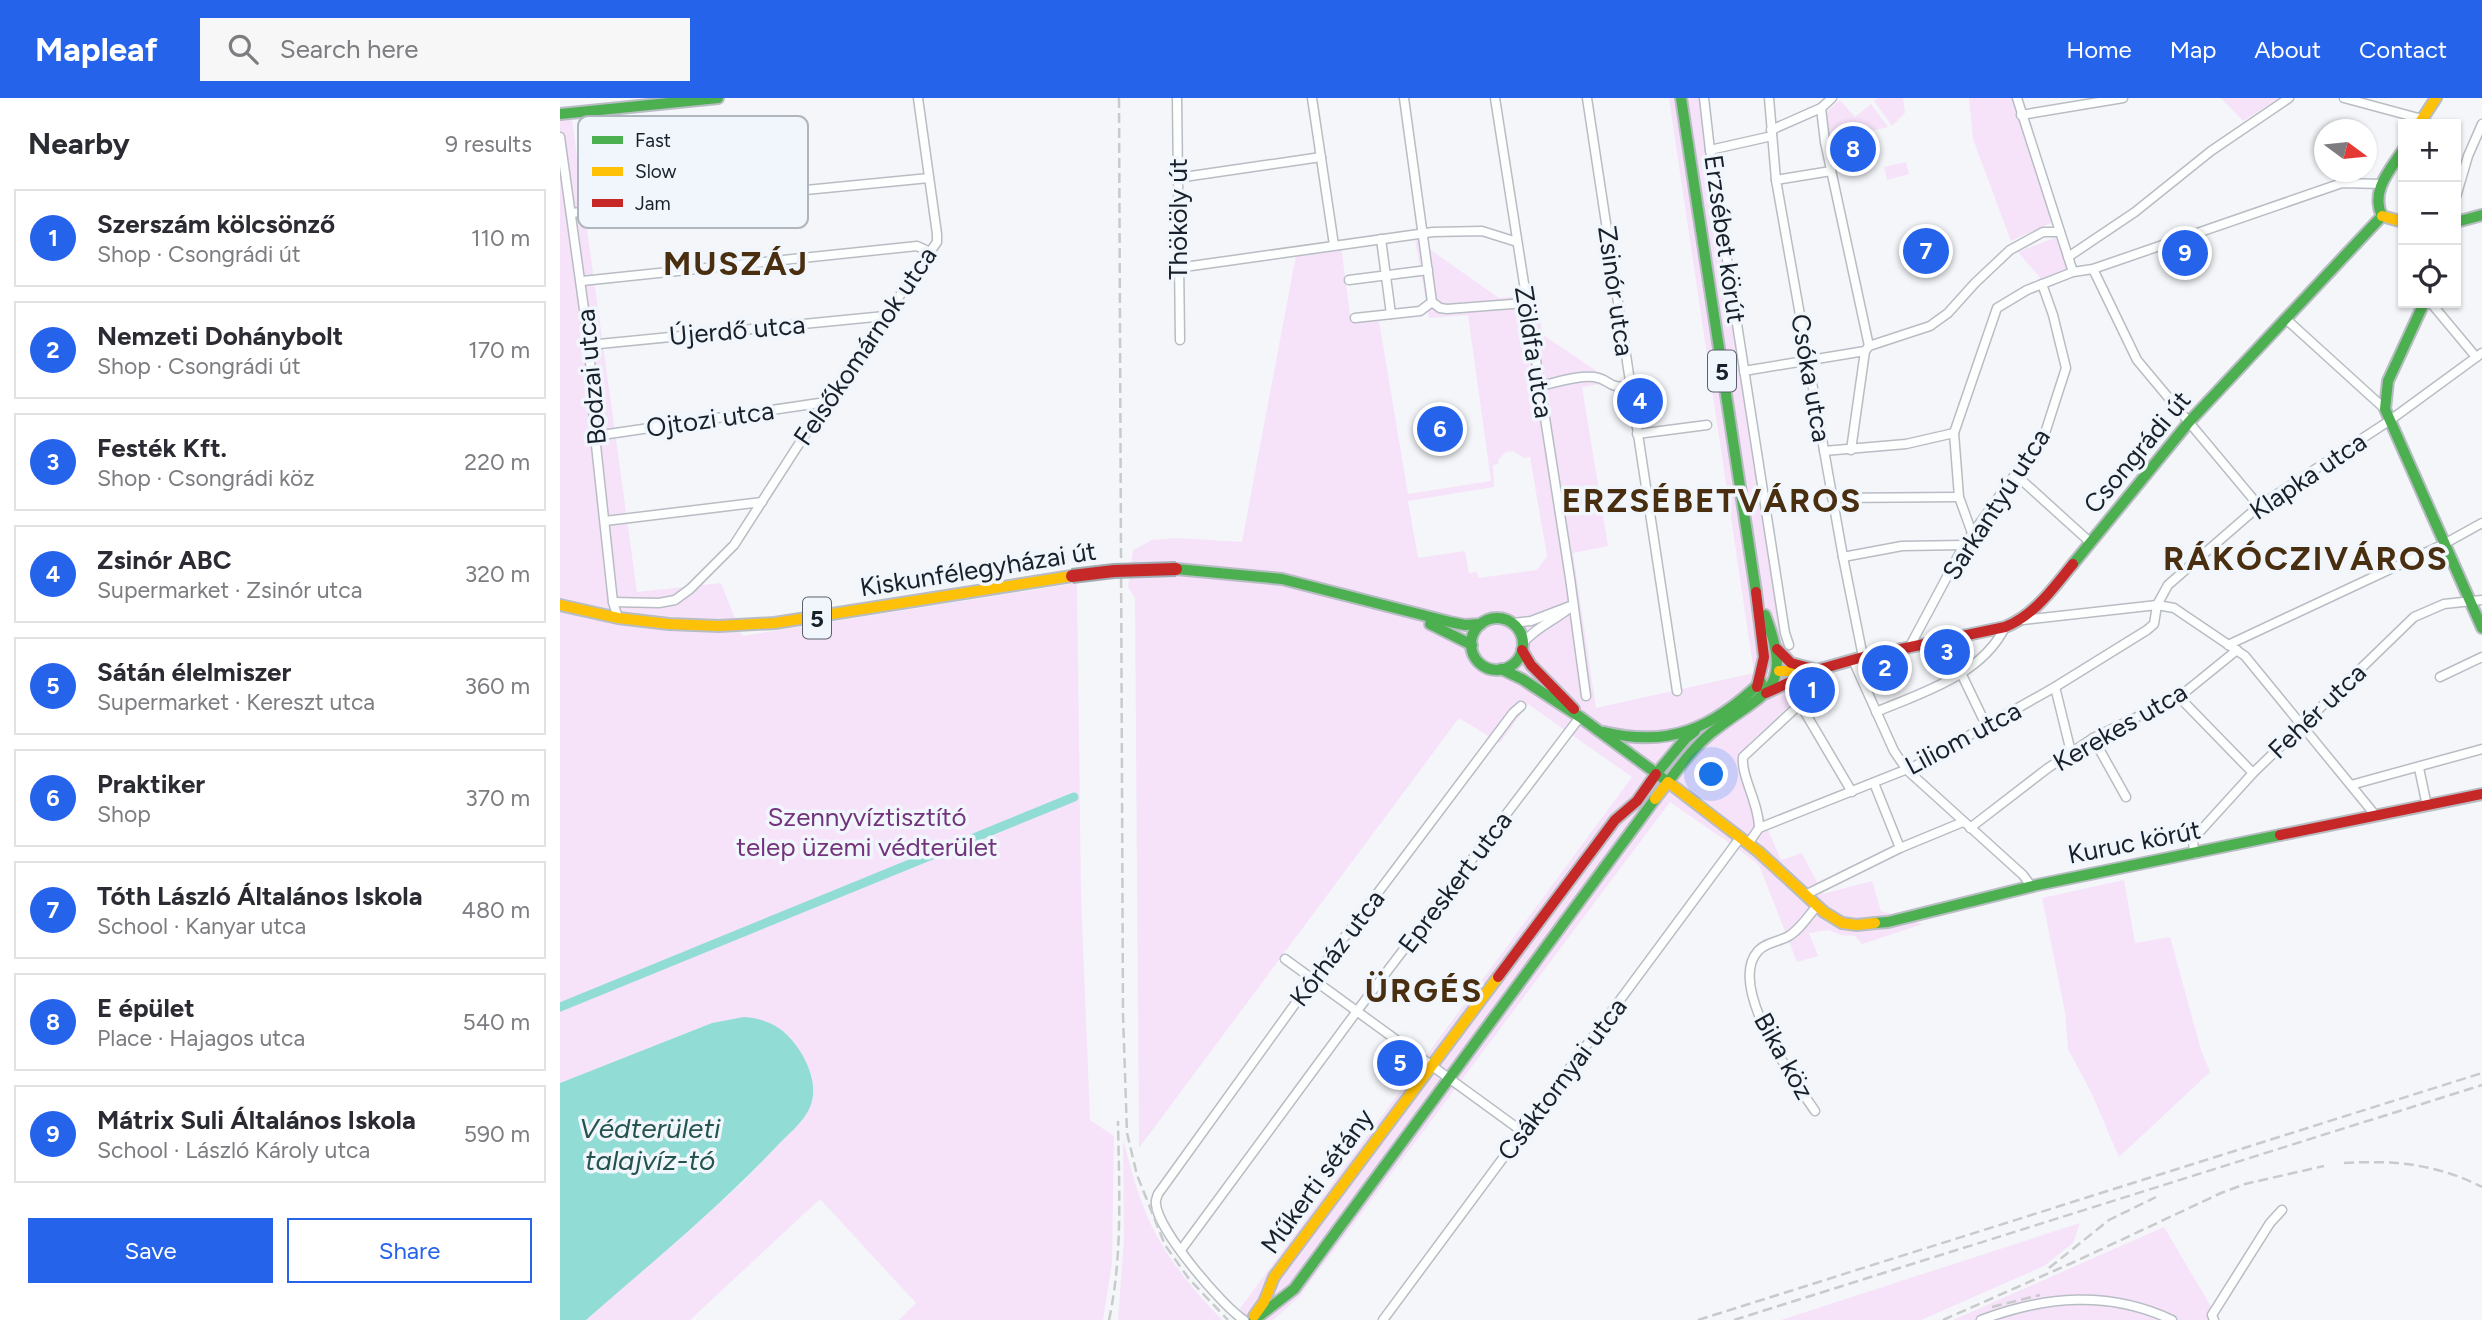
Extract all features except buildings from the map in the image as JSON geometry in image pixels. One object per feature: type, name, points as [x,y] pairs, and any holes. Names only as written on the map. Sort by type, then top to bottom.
[{"type":"street","points":[[560,114],[718,98]]},
{"type":"street","name":"Felsőkomárnok utca","points":[[613,602],[659,603],[675,600],[690,589],[734,545],[825,402],[937,242],[918,98]]},
{"type":"street","name":"Thököly út","points":[[1177,98],[1177,268],[1180,340]]},
{"type":"street","points":[[1312,98],[1334,245]]},
{"type":"street","points":[[1404,98],[1432,302],[1447,309],[1525,303]]},
{"type":"street","name":"Zöldfa utca","points":[[1495,98],[1586,696]]},
{"type":"street","name":"Zsinór utca","points":[[1587,98],[1677,691]]},
{"type":"street","name":"Erzsébet körút","points":[[1681,98],[1763,636],[1760,691]]},
{"type":"street","points":[[1704,98],[1785,633],[1783,647],[1791,663],[1817,670]]},
{"type":"street","name":"Csóka utca","points":[[1769,98],[1776,180],[1843,557],[1858,658],[1876,712],[1894,751],[1907,770],[2023,875],[2031,886]]},
{"type":"street","points":[[1710,150],[1771,133],[1821,108],[1832,98]]},
{"type":"street","points":[[2017,98],[2073,272]]},
{"type":"street","points":[[2021,115],[2123,98]]},
{"type":"street","points":[[2068,257],[2135,212],[2211,150],[2289,98]]},
{"type":"street","points":[[2344,98],[2414,119]]},
{"type":"street","points":[[2422,119],[2436,98]]},
{"type":"street","points":[[1821,108],[1867,348],[1852,450]]},
{"type":"street","points":[[2460,182],[2482,124]]},
{"type":"street","name":"Bodzai utca","points":[[560,137],[582,281],[595,436],[613,602],[618,618]]},
{"type":"street","points":[[1177,178],[1321,157]]},
{"type":"street","points":[[2398,157],[2382,184],[2377,205],[2382,216],[2398,221]]},
{"type":"street","points":[[1776,180],[1832,171]]},
{"type":"street","points":[[808,190],[929,178]]},
{"type":"street","points":[[1972,533],[1959,497],[1954,433],[1997,308],[2019,294],[2073,272],[2093,269],[2342,183],[2382,184]]},
{"type":"street","points":[[571,213],[578,212]]},
{"type":"street","points":[[2461,221],[2482,215]]},
{"type":"street","name":"Csongrádi út","points":[[1760,691],[1858,658],[2005,627],[2020,621],[2040,604],[2189,422],[2382,216]]},
{"type":"street","points":[[1177,268],[1423,233],[1482,231],[1517,242]]},
{"type":"street","points":[[1744,371],[1867,348],[1930,326],[1948,313],[2010,250],[2043,232],[2060,232]]},
{"type":"street","points":[[1381,239],[1391,314]]},
{"type":"street","points":[[582,281],[917,246],[930,252]]},
{"type":"street","points":[[2093,269],[2137,360],[2259,506]]},
{"type":"street","points":[[1349,281],[1428,270]]},
{"type":"street","name":"Sarkantyú utca","points":[[1910,646],[1964,545],[2045,433],[2065,377],[2064,358],[2042,284]]},
{"type":"street","points":[[1355,318],[1420,311],[1432,302]]},
{"type":"street","points":[[2387,415],[2388,381],[2422,308]]},
{"type":"street","points":[[2436,308],[2479,355]]},
{"type":"street","name":"Újerdő utca","points":[[589,345],[885,316]]},
{"type":"street","points":[[2286,320],[2387,415],[2444,544],[2476,601],[2482,628]]},
{"type":"street","name":"Klapka utca","points":[[2157,605],[2168,585],[2259,506],[2387,415],[2479,355]]},
{"type":"street","points":[[1539,386],[1589,377],[1598,378],[1613,387],[1630,386]]},
{"type":"street","name":"Ojtozi utca","points":[[595,436],[825,402]]},
{"type":"street","points":[[1637,433],[1707,425]]},
{"type":"street","points":[[1824,451],[1906,444],[1954,433]]},
{"type":"street","points":[[2016,475],[2091,543]]},
{"type":"street","points":[[1832,498],[1959,497]]},
{"type":"street","points":[[605,522],[762,502]]},
{"type":"street","points":[[2228,645],[2444,544],[2482,523]]},
{"type":"street","points":[[1843,557],[1902,546],[1964,545]]},
{"type":"street","name":"Kiskunfélegyházai út","points":[[560,605],[618,618],[690,625],[775,623],[1072,576],[1114,571],[1176,569],[1282,579],[1401,611],[1465,625],[1481,624]]},
{"type":"street","name":"Erzsébet körút","points":[[1756,594],[1783,647],[1779,671]]},
{"type":"street","name":"Fehér utca","points":[[2194,854],[2193,839],[2253,773],[2414,617],[2444,604],[2476,601]]},
{"type":"street","points":[[2040,604],[2056,615]]},
{"type":"street","points":[[1513,623],[1531,621],[1573,605]]},
{"type":"street","points":[[1502,669],[1515,663],[1523,647],[1541,626],[1573,605]]},
{"type":"street","points":[[2020,621],[2157,605],[2174,608],[2245,656],[2376,816]]},
{"type":"street","name":"Liliom utca","points":[[1759,828],[1907,770],[1987,727],[2147,630],[2154,624],[2157,605]]},
{"type":"street","name":"Kiskunfélegyházai út","points":[[1401,611],[1454,634],[1472,645]]},
{"type":"street","name":"5","points":[[1481,624],[1496,618],[1513,623],[1520,632],[1531,665],[1580,717],[1668,782],[1697,744],[1760,691]]},
{"type":"street","points":[[1472,645],[1474,634],[1481,624]]},
{"type":"street","points":[[1876,712],[1961,673],[1993,647],[2005,627]]},
{"type":"street","points":[[1763,636],[1779,671]]},
{"type":"street","points":[[1950,639],[1961,673],[1987,727]]},
{"type":"street","name":"5","points":[[1472,645],[1475,657],[1482,664],[1518,675],[1565,710],[1580,717]]},
{"type":"street","name":"Kerekes utca","points":[[1805,895],[1900,848],[1966,825],[2093,738],[2179,697],[2237,650]]},
{"type":"street","points":[[2440,677],[2482,657]]},
{"type":"street","name":"Csongrádi út","points":[[1779,671],[1793,673],[1817,670]]},
{"type":"street","name":"5","points":[[1600,732],[1643,739],[1678,734],[1729,710],[1772,684],[1779,671]]},
{"type":"street","points":[[2055,687],[2071,752]]},
{"type":"street","points":[[2179,697],[2253,773]]},
{"type":"street","points":[[1744,841],[1759,828],[1759,813],[1743,765],[1743,757],[1800,704],[1852,792]]},
{"type":"street","name":"Kórház utca","points":[[1181,1250],[1161,1219],[1156,1204],[1158,1194],[1313,979],[1513,713],[1521,706]]},
{"type":"street","name":"Epreskert utca","points":[[1181,1250],[1357,1011],[1580,717]]},
{"type":"street","name":"Műkerti sétány","points":[[1253,1320],[1274,1277],[1615,820],[1637,801],[1686,738],[1706,722]]},
{"type":"street","points":[[2093,738],[2126,797]]},
{"type":"street","points":[[2351,785],[2482,749]]},
{"type":"street","points":[[2419,768],[2427,806]]},
{"type":"street","name":"Műkerti sétány","points":[[1253,1320],[1294,1289],[1668,782]]},
{"type":"street","name":"Kuruc körút","points":[[1668,782],[1759,852],[1817,906],[1842,923],[1864,925],[1920,915],[2031,886],[2482,794]]},
{"type":"street","points":[[1874,783],[1900,848]]},
{"type":"street","name":"Csáktornyai utca","points":[[1383,1320],[1744,841]]},
{"type":"street","name":"Bika köz","points":[[1815,1111],[1766,1034],[1754,1002],[1751,965],[1757,952],[1791,934],[1817,906]]},
{"type":"street","points":[[1285,959],[1523,1132]]},
{"type":"street","points":[[2214,1320],[2212,1315],[2281,1210]]},
{"type":"street","points":[[1181,1250],[1207,1287],[1244,1320]]},
{"type":"street","points":[[1270,1286],[1274,1296],[1284,1298]]},
{"type":"street","points":[[1981,1320],[2035,1304],[2082,1298],[2126,1303],[2172,1320]]},
{"type":"green space","points":[[1669,98],[1707,98],[1797,691],[1795,701],[1749,743],[1744,758],[1781,860],[1802,853],[1823,894],[1872,881],[1881,911],[1923,924],[1862,944],[1855,936],[1841,935],[1829,930],[1809,933],[1818,956],[1797,962],[1759,865],[1670,802],[1299,1297],[1273,1320],[1255,1320],[1238,1311],[1632,777],[1528,704],[1500,743],[1459,718],[1139,1148],[1135,598],[1128,587],[1133,550],[1152,540],[1176,538],[1242,542],[1296,255],[1341,246],[1351,322],[1379,321],[1408,494],[1491,481],[1468,315],[1429,318],[1415,239],[1499,298],[1536,295],[1543,335],[1601,374],[1600,384],[1582,387],[1608,546],[1573,553],[1596,708],[1754,673]],"holes":[[[1513,451],[1524,458],[1530,457],[1547,556],[1537,570],[1478,578],[1477,572],[1469,573],[1465,551],[1418,558],[1408,501],[1494,487],[1493,465],[1498,464],[1506,452]]]},
{"type":"green space","points":[[1878,98],[1903,98],[1905,113],[1892,126],[1874,101]]},
{"type":"green space","points":[[1969,98],[2015,98],[2053,222],[2011,241],[1973,139]]},
{"type":"green space","points":[[2221,98],[2279,98],[2243,121]]},
{"type":"green space","points":[[1840,100],[1855,117],[1871,104],[1888,127],[1828,141],[1826,112]]},
{"type":"green space","name":"Szennyvíztisztító telep üzemi védterület","points":[[572,120],[578,164],[578,228],[587,228],[637,592],[721,583],[742,636],[1077,583],[1081,895],[1090,1120],[1114,1136],[1112,1263],[1103,1320],[899,1320],[916,1303],[820,1199],[690,1320],[586,1320],[742,1183],[805,1116],[813,1097],[812,1077],[799,1050],[712,1023],[560,1083],[560,121]]},
{"type":"green space","points":[[1906,162],[1909,174],[1887,180],[1884,167]]},
{"type":"green space","points":[[2057,237],[2068,270],[2042,280],[2018,252]]},
{"type":"green space","points":[[2124,880],[2135,943],[2170,937],[2201,1050],[2210,1072],[2119,1157],[2091,1092],[2068,1049],[2065,1012],[2042,898]]},
{"type":"green space","points":[[1123,1139],[1139,1195],[1157,1235],[1186,1280],[1222,1320],[1118,1320],[1124,1240]]},
{"type":"green space","points":[[2080,1223],[2073,1243],[2044,1266],[1921,1320],[1781,1320]]},
{"type":"green space","points":[[2164,1227],[2219,1320],[1953,1320]]},
{"type":"water","name":"Védterületi talajvíz-tó","points":[[744,1017],[776,1026],[800,1051],[810,1071],[813,1085],[812,1100],[804,1118],[683,1236],[586,1320],[560,1320],[560,1083],[712,1023]]},
{"type":"waterway","points":[[560,1007],[1074,797]]},
{"type":"railway","points":[[1119,98],[1123,1014],[1127,1133],[1137,1175],[1165,1245],[1189,1279],[1228,1320]]},
{"type":"railway","points":[[1698,1320],[2482,1073]]},
{"type":"railway","points":[[1734,1320],[2482,1085]]},
{"type":"railway","points":[[1109,1320],[1118,1246],[1118,1121]]},
{"type":"railway","points":[[2344,1163],[2415,1165],[2448,1173],[2482,1187]]},
{"type":"railway","points":[[1943,1320],[2221,1193],[2245,1184],[2324,1166]]},
{"type":"railway","points":[[2049,1268],[2109,1220],[2156,1197]]},
{"type":"railway","points":[[1992,1307],[2040,1295]]},
{"type":"traffic: fast","points":[[560,114],[718,98]]},
{"type":"traffic: fast","points":[[1681,98],[1756,592]]},
{"type":"traffic: fast","points":[[2382,216],[2378,198],[2380,189],[2398,157]]},
{"type":"traffic: fast","points":[[2461,221],[2482,215]]},
{"type":"traffic: fast","points":[[2073,564],[2189,422],[2382,216]]},
{"type":"traffic: fast","points":[[2422,308],[2388,381],[2385,409],[2482,628]]},
{"type":"traffic: fast","points":[[1176,569],[1282,579],[1450,622],[1481,624]]},
{"type":"traffic: fast","points":[[1501,669],[1522,679],[1580,717],[1668,782],[1705,738],[1770,687],[1777,660],[1765,615]]},
{"type":"traffic: fast","points":[[1497,618],[1507,620],[1515,626],[1521,634],[1523,644],[1521,654],[1515,662],[1507,668],[1497,670],[1487,668],[1479,662],[1473,654],[1471,644],[1473,634],[1479,626],[1487,620],[1497,618]]},
{"type":"traffic: fast","points":[[1430,624],[1472,645]]},
{"type":"traffic: fast","points":[[1604,732],[1650,737],[1689,730],[1726,711],[1761,682]]},
{"type":"traffic: fast","points":[[1656,774],[1695,731]]},
{"type":"traffic: fast","points":[[1254,1320],[1294,1289],[1655,799]]},
{"type":"traffic: fast","points":[[1875,923],[2037,885],[2280,835]]},
{"type":"traffic: slow","points":[[2422,119],[2436,98]]},
{"type":"traffic: slow","points":[[2382,216],[2398,221]]},
{"type":"traffic: slow","points":[[560,605],[618,618],[669,624],[719,626],[775,623],[1072,576]]},
{"type":"traffic: slow","points":[[1779,671],[1807,671]]},
{"type":"traffic: slow","points":[[1655,799],[1668,782],[1759,852],[1824,912],[1842,923],[1875,923]]},
{"type":"traffic: slow","points":[[1254,1316],[1264,1302],[1274,1277],[1498,977]]},
{"type":"traffic: jam","points":[[1766,693],[1817,670],[1863,657],[2005,627],[2034,608],[2073,564]]},
{"type":"traffic: jam","points":[[1072,576],[1114,571],[1176,569]]},
{"type":"traffic: jam","points":[[1756,592],[1764,657],[1757,687]]},
{"type":"traffic: jam","points":[[1777,649],[1791,663],[1817,670]]},
{"type":"traffic: jam","points":[[1522,650],[1531,665],[1574,709]]},
{"type":"traffic: jam","points":[[1498,977],[1615,820],[1637,801],[1656,774]]},
{"type":"traffic: jam","points":[[2280,835],[2482,794]]},
{"type":"place","name":"E épület","points":[[1853,149]]},
{"type":"place","name":"Tóth László Általános Iskola","points":[[1926,251]]},
{"type":"place","name":"Mátrix Suli Általános Iskola","points":[[2185,253]]},
{"type":"place","name":"Zsinór ABC","points":[[1640,401]]},
{"type":"place","name":"Praktiker","points":[[1440,429]]},
{"type":"place","name":"Festék Kft.","points":[[1947,652]]},
{"type":"place","name":"Nemzeti Dohánybolt","points":[[1885,668]]},
{"type":"place","name":"Szerszám kölcsönző","points":[[1812,690]]},
{"type":"place","name":"Sátán élelmiszer","points":[[1400,1063]]},
{"type":"district","name":"MUSZÁJ","points":[[736,263]]},
{"type":"district","name":"ERZSÉBETVÁROS","points":[[1712,500]]},
{"type":"district","name":"RÁKÓCZIVÁROS","points":[[2306,558]]},
{"type":"district","name":"ÜRGÉS","points":[[1424,990]]}]
